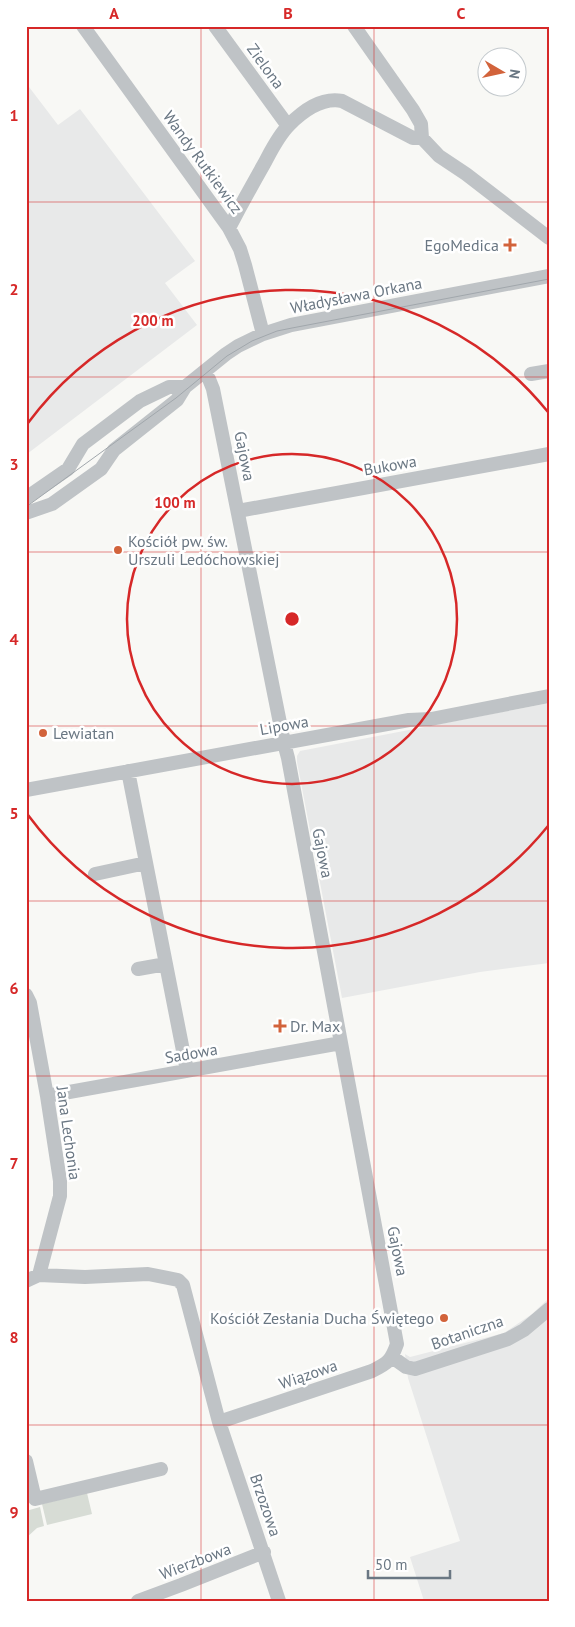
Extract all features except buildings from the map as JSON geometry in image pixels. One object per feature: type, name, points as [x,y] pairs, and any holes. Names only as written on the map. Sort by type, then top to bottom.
[{"type":"street","name":"Wandy Rutkiewicz","points":[[83,26],[229,228],[240,249],[263,334]]},
{"type":"street","name":"Zielona","points":[[215,26],[288,126]]},
{"type":"street","points":[[354,26],[413,110],[421,124],[422,138],[439,156],[466,174],[549,238]]},
{"type":"street","points":[[229,228],[278,140],[288,126],[312,107],[323,101],[342,101],[413,138],[422,138]]},
{"type":"street","name":"Władysława Orkana","points":[[26,513],[52,504],[101,469],[114,450],[177,400],[186,387],[204,372],[238,346],[263,334],[292,325],[549,276]]},
{"type":"street","points":[[531,374],[549,371]]},
{"type":"street","name":"Gajowa","points":[[204,372],[214,389],[288,758],[341,1043],[395,1351]]},
{"type":"street","points":[[32,495],[68,469],[83,444],[140,402],[169,387],[186,387]]},
{"type":"street","name":"Bukowa","points":[[238,511],[549,454]]},
{"type":"street","name":"Lipowa","points":[[26,790],[409,720],[431,719],[549,696]]},
{"type":"street","points":[[128,772],[187,1071]]},
{"type":"street","points":[[95,874],[146,863]]},
{"type":"street","points":[[138,969],[166,964]]},
{"type":"street","name":"Jana Lechonia","points":[[26,995],[30,1003],[60,1181],[60,1196],[32,1278]]},
{"type":"street","name":"Sadowa","points":[[47,1096],[341,1043]]},
{"type":"street","name":"Brzozowa","points":[[32,1278],[148,1274],[178,1280],[183,1285],[219,1422],[280,1601]]},
{"type":"street","name":"Botaniczna","points":[[395,1351],[406,1367],[415,1368],[508,1339],[524,1330],[549,1309]]},
{"type":"street","name":"Wiązowa","points":[[219,1422],[372,1371],[386,1364],[395,1351]]},
{"type":"street","points":[[26,1461],[35,1500],[162,1469]]},
{"type":"street","name":"Wierzbowa","points":[[138,1601],[264,1552]]},
{"type":"shaded area","points":[[26,83],[58,125],[80,109],[195,261],[165,283],[197,325],[27,454]]},
{"type":"shaded area","points":[[549,703],[549,963],[480,972],[342,998],[297,762],[297,756],[300,751]]},
{"type":"shaded area","points":[[549,1298],[549,1601],[424,1601],[410,1557],[460,1541],[408,1378],[405,1354],[410,1357],[504,1333],[532,1314]]},
{"type":"shaded area","points":[[87,1493],[92,1514],[47,1525],[42,1504]]},
{"type":"shaded area","points":[[40,1507],[44,1526],[37,1528],[26,1538],[26,1511]]},
{"type":"tram line","points":[[26,507],[176,398],[227,356],[252,341],[277,331],[549,279]]},
{"type":"place","name":"EgoMedica","points":[[510,245]]},
{"type":"place","name":"Kościół pw. św. Urszuli Ledóchowskiej","points":[[118,550]]},
{"type":"place","name":"Lewiatan","points":[[43,733]]},
{"type":"place","name":"Dr. Max","points":[[280,1026]]},
{"type":"place","name":"Kościół Zesłania Ducha Świętego","points":[[444,1318]]}]
